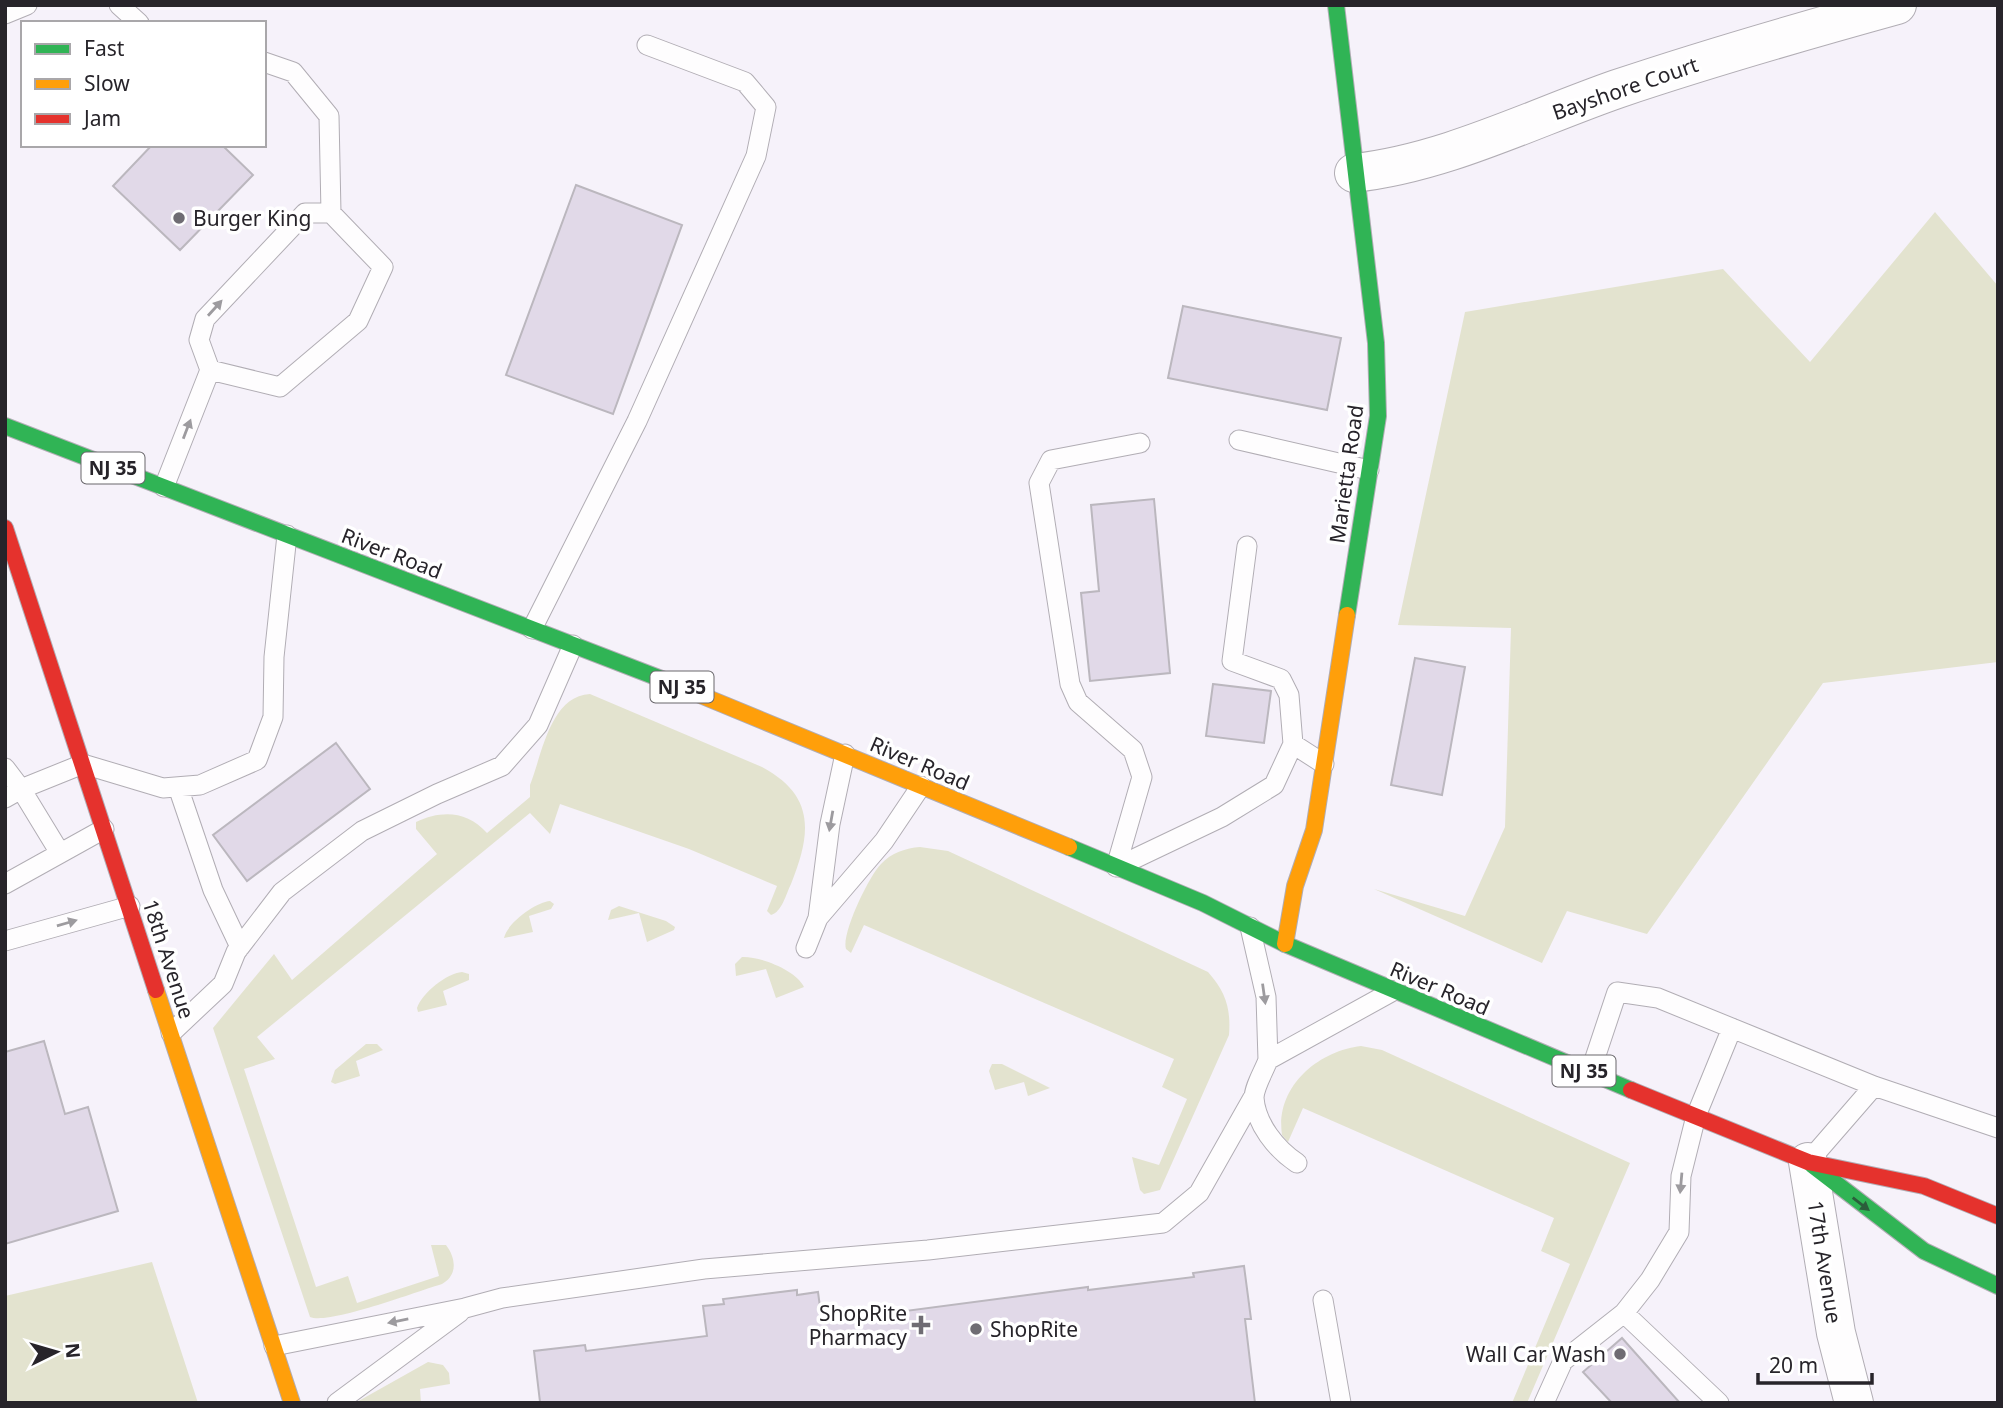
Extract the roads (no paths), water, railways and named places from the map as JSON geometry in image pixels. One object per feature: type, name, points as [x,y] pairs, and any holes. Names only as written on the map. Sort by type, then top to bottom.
[{"type":"main road","name":"Marietta Road","points":[[1285,944],[1295,887],[1314,830],[1377,416],[1376,343],[1336,5]]},
{"type":"main road","name":"River Road","points":[[5,426],[573,645],[845,754],[1203,903],[1285,944],[1393,991],[1808,1162],[1924,1185],[1998,1216]]},
{"type":"main road","name":"18th Avenue","points":[[5,528],[292,1403]]},
{"type":"main road","name":"River Road","points":[[1808,1162],[1924,1251],[1998,1286]]},
{"type":"street","name":"Bayshore Court","points":[[1354,173],[1388,169],[1428,158],[1618,89],[1783,21],[1897,5]]},
{"type":"street","name":"17th Avenue","points":[[1808,1162],[1836,1333],[1854,1403]]},
{"type":"lane","points":[[5,14],[27,5]]},
{"type":"lane","points":[[119,5],[137,21]]},
{"type":"lane","points":[[532,629],[637,421],[756,156],[766,107],[745,82],[647,44]]},
{"type":"lane","points":[[210,370],[279,387],[358,321],[383,267],[331,213],[329,117],[293,72],[266,63]]},
{"type":"lane","points":[[164,487],[210,370],[199,340],[205,319],[304,213],[331,213]]},
{"type":"lane","points":[[1239,440],[1369,470]]},
{"type":"lane","points":[[1116,867],[1142,777],[1133,750],[1078,702],[1070,684],[1039,483],[1051,460],[1140,443]]},
{"type":"lane","points":[[13,793],[83,764],[163,788],[200,785],[257,760],[273,717],[274,657],[287,535]]},
{"type":"lane","points":[[1116,867],[1222,817],[1274,785],[1293,744],[1289,695],[1281,679],[1232,661],[1247,546]]},
{"type":"lane","points":[[171,1033],[223,984],[240,947],[282,892],[362,831],[502,766],[538,726],[573,645]]},
{"type":"lane","points":[[1293,744],[1324,764]]},
{"type":"lane","points":[[806,948],[818,918],[830,824],[845,754]]},
{"type":"lane","points":[[5,768],[13,793],[61,853]]},
{"type":"lane","points":[[818,918],[884,841],[921,786]]},
{"type":"lane","points":[[178,787],[213,890],[240,947]]},
{"type":"lane","points":[[5,884],[104,829]]},
{"type":"lane","points":[[5,941],[130,906]]},
{"type":"lane","points":[[274,1346],[465,1308],[502,1298],[704,1269],[928,1250],[1163,1223],[1199,1193],[1254,1096],[1268,1060],[1266,997],[1250,927]]},
{"type":"lane","points":[[1268,1060],[1393,991]]},
{"type":"lane","points":[[1590,1073],[1618,992],[1658,998],[1874,1086],[1998,1128]]},
{"type":"lane","points":[[1545,1403],[1563,1361],[1624,1312],[1650,1280],[1679,1232],[1681,1176],[1696,1116],[1732,1028]]},
{"type":"lane","points":[[1808,1162],[1874,1086]]},
{"type":"lane","points":[[1254,1096],[1260,1121],[1280,1152],[1297,1163]]},
{"type":"lane","points":[[1323,1300],[1341,1403]]},
{"type":"lane","points":[[337,1403],[465,1308]]},
{"type":"lane","points":[[1624,1312],[1719,1403]]},
{"type":"place","name":"Burger King","points":[[179,218]]},
{"type":"place","name":"ShopRite Pharmacy","points":[[921,1325]]},
{"type":"place","name":"ShopRite","points":[[976,1329]]},
{"type":"place","name":"Wall Car Wash","points":[[1620,1354]]}]
